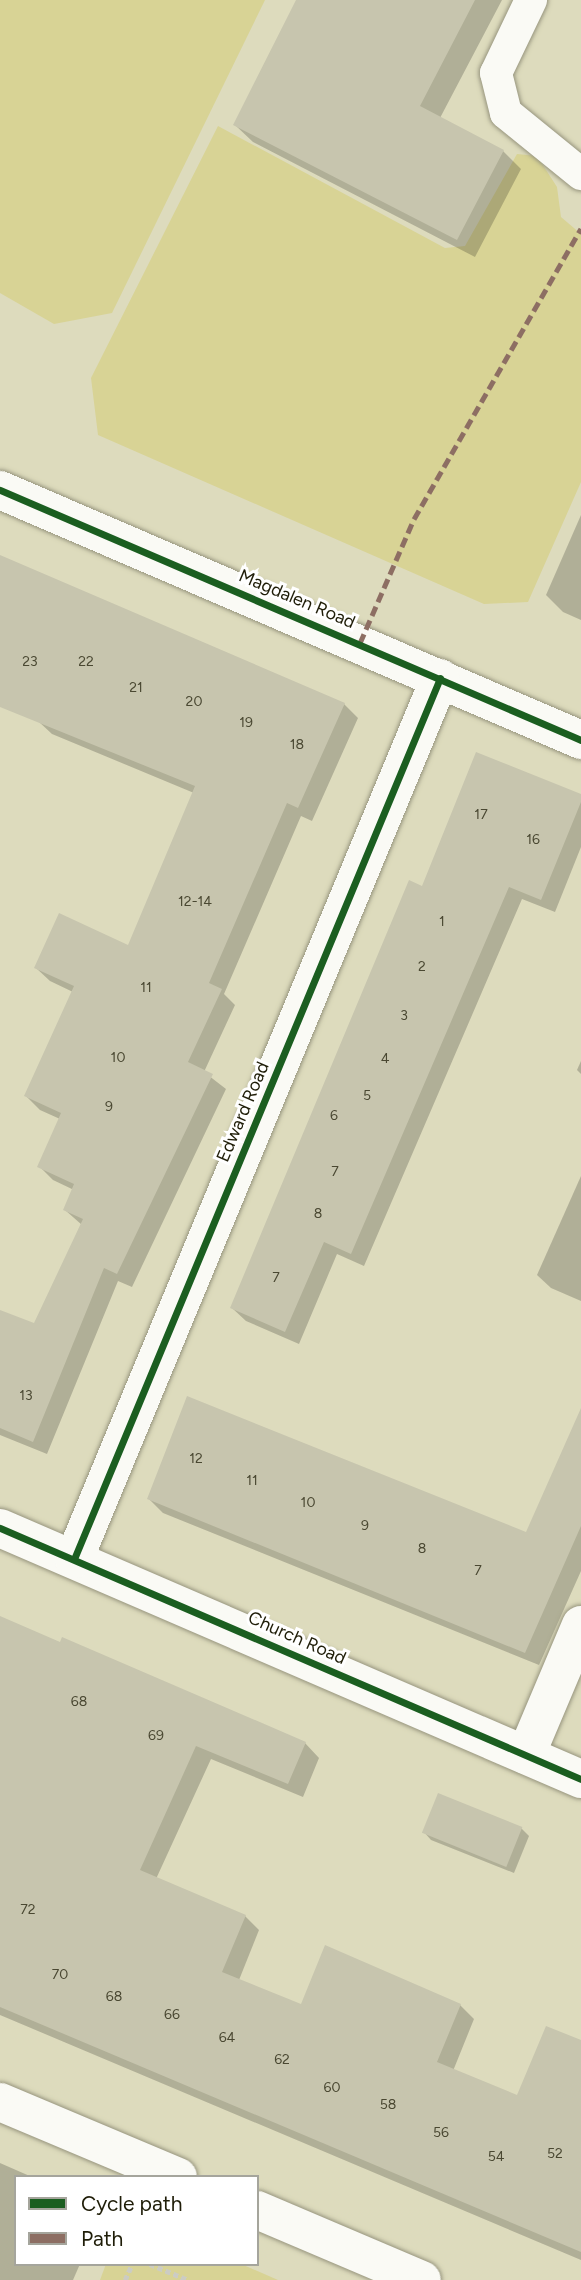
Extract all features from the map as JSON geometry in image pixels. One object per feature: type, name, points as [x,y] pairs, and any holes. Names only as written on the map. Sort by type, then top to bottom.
[{"type":"street","name":"Magdalen Road","points":[[0,490],[581,740]]},
{"type":"street","name":"Edward Road","points":[[74,1559],[440,678]]},
{"type":"street","name":"Church Road","points":[[0,1528],[581,1779]]},
{"type":"street","points":[[526,1755],[581,1625]]},
{"type":"street","points":[[0,2102],[173,2175]]},
{"type":"street","points":[[259,2211],[422,2280]]},
{"type":"lane","points":[[531,0],[496,73],[506,113],[581,174]]},
{"type":"path","points":[[155,2266],[188,2280]]},
{"type":"shaded area","points":[[0,0],[265,0],[112,313],[54,324],[0,293]]},
{"type":"shaded area","points":[[218,126],[445,248],[465,246],[517,154],[537,156],[557,187],[561,217],[581,234],[581,482],[528,602],[484,604],[98,435],[91,378]]},
{"type":"shaded area","points":[[105,2266],[246,2266],[278,2280],[100,2280]]},
{"type":"building","points":[[296,0],[475,0],[420,106],[504,150],[457,240],[233,125]]},
{"type":"building","points":[[0,555],[345,703],[298,808],[287,803],[209,983],[222,989],[188,1062],[213,1074],[117,1274],[104,1268],[33,1442],[0,1428],[0,1310],[34,1323],[83,1219],[63,1210],[74,1184],[37,1167],[61,1113],[24,1096],[74,986],[34,968],[59,913],[128,945],[195,786],[0,707]]},
{"type":"building","points":[[476,752],[581,794],[581,802],[541,900],[509,887],[351,1254],[324,1242],[285,1332],[230,1308],[409,880],[422,886]]},
{"type":"building","points":[[187,1396],[526,1532],[581,1408],[581,1526],[525,1653],[147,1499]]},
{"type":"building","points":[[0,1616],[60,1642],[62,1637],[306,1742],[288,1784],[196,1746],[140,1870],[246,1915],[222,1972],[301,2004],[325,1945],[461,2004],[437,2062],[517,2095],[546,2026],[581,2040],[581,2252],[0,2007]]},
{"type":"building","points":[[438,1793],[522,1827],[506,1867],[422,1833]]},
{"type":"marked path","points":[[360,643],[414,519],[581,229]]},
{"type":"cycle path","points":[[0,490],[581,740]]},
{"type":"cycle path","points":[[74,1559],[440,678]]},
{"type":"cycle path","points":[[0,1528],[581,1779]]}]
